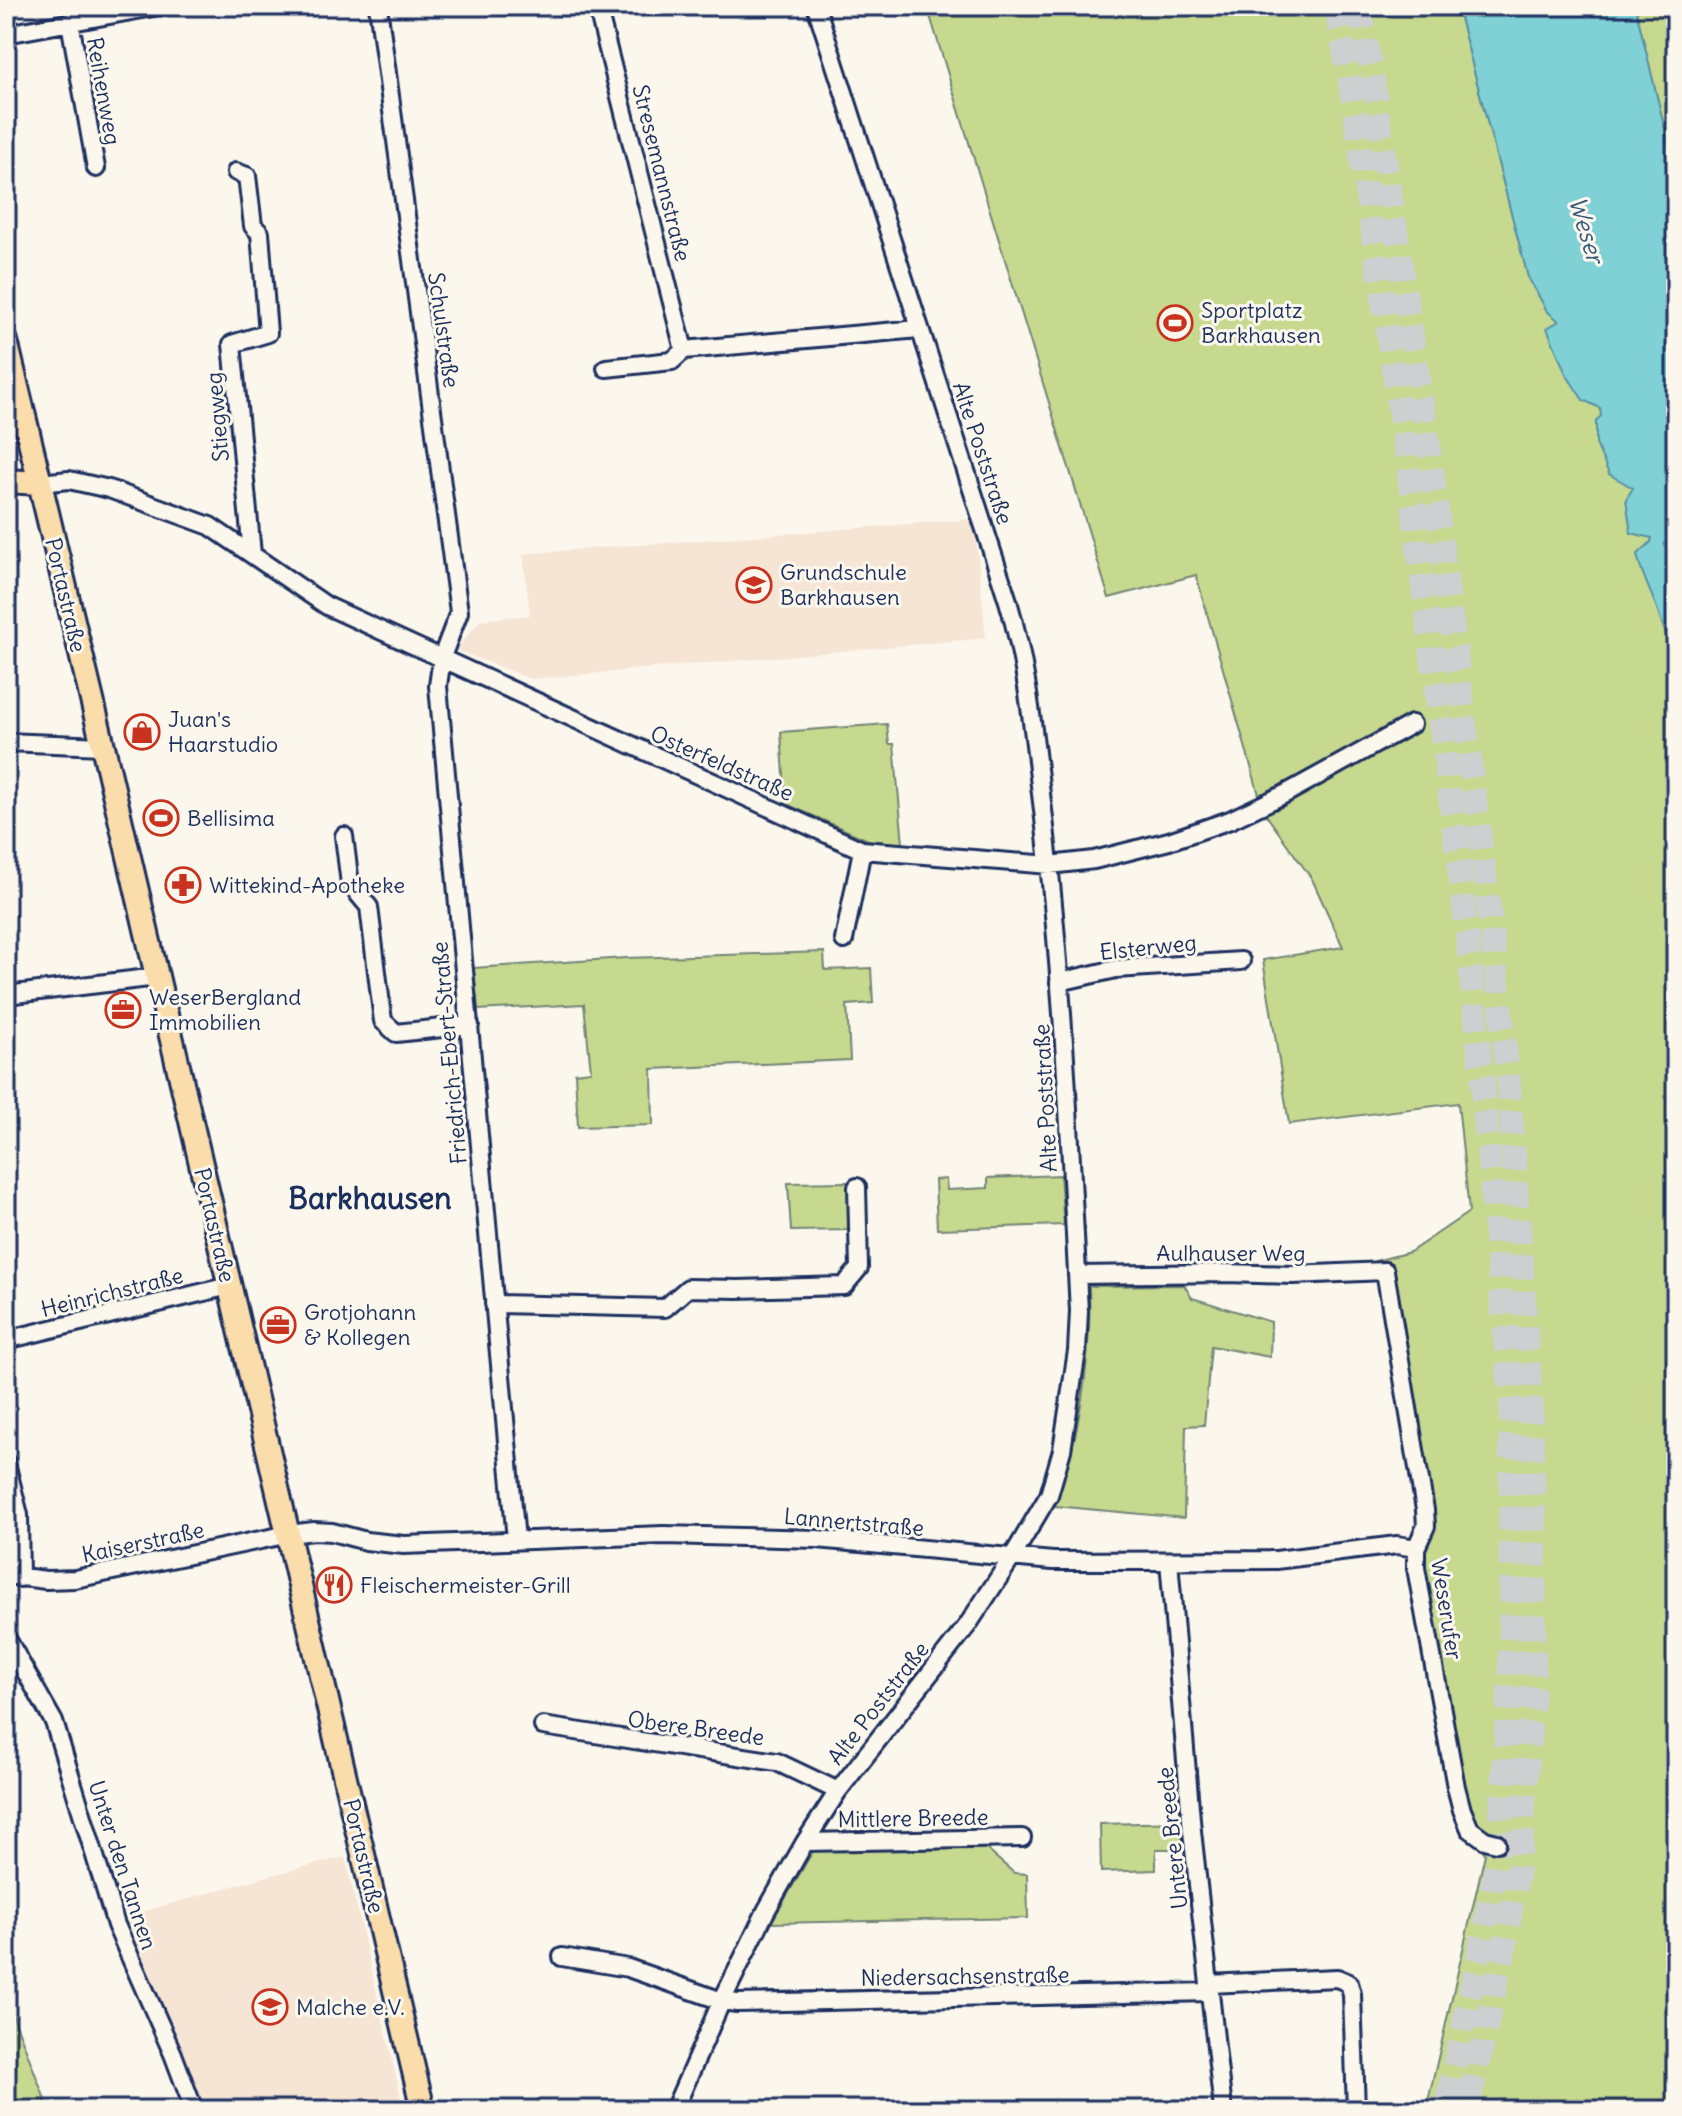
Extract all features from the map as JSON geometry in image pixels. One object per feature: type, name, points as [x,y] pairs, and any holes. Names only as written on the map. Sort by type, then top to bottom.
[{"type":"main road","name":"Portastraße","points":[[6,341],[423,2110]]},
{"type":"main road","points":[[6,481],[40,483]]},
{"type":"street","points":[[6,34],[159,6]]},
{"type":"street","name":"Schulstraße","points":[[378,6],[459,612],[442,657]]},
{"type":"street","name":"Stresemannstraße","points":[[597,6],[684,350]]},
{"type":"street","name":"Alte Poststraße","points":[[674,2110],[722,2001],[766,1911],[805,1842],[838,1791],[967,1626],[1049,1495],[1062,1450],[1077,1351],[1077,1275],[1050,865],[1019,638],[816,6]]},
{"type":"street","name":"Reihenweg","points":[[70,22],[96,168]]},
{"type":"street","name":"Stiegweg","points":[[236,172],[247,176],[253,226],[260,233],[268,333],[232,344],[252,554]]},
{"type":"street","points":[[606,368],[672,361],[684,350],[919,329]]},
{"type":"street","name":"Osterfeldstraße","points":[[40,483],[69,480],[109,489],[210,526],[327,606],[862,850],[1050,865],[1109,857],[1230,820],[1285,794],[1412,724]]},
{"type":"street","name":"Friedrich-Ebert-Straße","points":[[442,657],[438,686],[516,1540]]},
{"type":"street","points":[[6,742],[103,746]]},
{"type":"street","points":[[344,836],[350,884],[369,907],[383,1021],[396,1033],[470,1025]]},
{"type":"street","points":[[844,940],[862,850]]},
{"type":"street","name":"Elsterweg","points":[[1059,982],[1116,969],[1241,961]]},
{"type":"street","points":[[6,995],[157,977]]},
{"type":"street","points":[[494,1304],[665,1308],[688,1288],[844,1286],[859,1268],[857,1187]]},
{"type":"street","name":"Aulhauser Weg","points":[[1077,1275],[1293,1275],[1385,1271]]},
{"type":"street","name":"Weserufer","points":[[1385,1271],[1425,1510],[1426,1526],[1416,1548],[1416,1568],[1456,1787],[1470,1829],[1485,1840],[1497,1843]]},
{"type":"street","name":"Heinrichstraße","points":[[6,1340],[229,1286]]},
{"type":"street","points":[[6,1463],[19,1515],[13,1577]]},
{"type":"street","name":"Lannertstraße","points":[[289,1534],[332,1532],[366,1541],[404,1545],[663,1535],[817,1539],[1053,1561],[1276,1560],[1397,1545],[1416,1548]]},
{"type":"street","name":"Kaiserstraße","points":[[13,1577],[59,1580],[94,1576],[289,1534]]},
{"type":"street","name":"Untere Breede","points":[[1169,1561],[1192,1831],[1223,2110]]},
{"type":"street","name":"Unter den Tannen","points":[[6,1637],[54,1722],[116,1925],[173,2054],[194,2110]]},
{"type":"street","name":"Obere Breede","points":[[543,1726],[777,1762],[838,1791]]},
{"type":"street","name":"Mittlere Breede","points":[[805,1842],[1022,1838]]},
{"type":"street","name":"Niedersachsenstraße","points":[[562,1957],[628,1968],[722,2001],[737,2003],[1209,1988],[1337,1978],[1349,1983],[1352,1994],[1356,2110]]},
{"type":"shaded area","name":"Grundschule Barkhausen","points":[[974,519],[986,638],[531,679],[456,650],[480,620],[530,615],[523,554]]},
{"type":"shaded area","name":"Malche e.V.","points":[[345,1857],[403,2107],[388,2110],[200,2110],[121,1918]]},
{"type":"green space","points":[[927,6],[1219,6],[1222,12],[1258,6],[1457,6],[1528,277],[1562,320],[1652,538],[1660,614],[1676,654],[1676,2110],[1426,2110],[1485,1854],[1459,1793],[1413,1551],[1427,1518],[1375,1261],[1410,1252],[1469,1212],[1458,1103],[1289,1124],[1263,960],[1343,947],[1312,879],[1264,812],[1196,575],[1109,598]]},
{"type":"green space","points":[[1635,6],[1676,6],[1676,175]]},
{"type":"green space","points":[[887,724],[889,744],[894,744],[903,844],[868,840],[786,804],[781,732]]},
{"type":"green space","points":[[824,952],[825,970],[871,968],[873,1003],[847,1005],[850,1060],[652,1069],[653,1125],[578,1127],[575,1073],[591,1071],[584,1004],[478,1010],[474,968],[626,958]]},
{"type":"green space","points":[[1060,1175],[1064,1225],[937,1229],[935,1180],[946,1179],[947,1190],[988,1188],[988,1178]]},
{"type":"green space","points":[[849,1182],[851,1230],[791,1231],[788,1183]]},
{"type":"green space","points":[[1184,1285],[1192,1298],[1271,1322],[1270,1357],[1211,1346],[1204,1425],[1186,1426],[1184,1518],[1055,1506],[1071,1454],[1082,1398],[1088,1341],[1089,1286]]},
{"type":"green space","points":[[1183,1822],[1184,1849],[1156,1849],[1156,1870],[1101,1872],[1100,1824]]},
{"type":"green space","points":[[985,1848],[1014,1873],[1027,1874],[1028,1918],[771,1923],[813,1851]]},
{"type":"green space","points":[[6,1997],[49,2110],[6,2110]]},
{"type":"water","name":"Weser","points":[[1457,6],[1635,6],[1676,175],[1676,654],[1637,555],[1652,538],[1631,533],[1626,499],[1633,488],[1609,474],[1596,444],[1596,421],[1601,416],[1600,408],[1583,400],[1566,374],[1547,328],[1559,321],[1547,311],[1528,277]]},
{"type":"tunnel","points":[[1336,6],[1407,459],[1465,915],[1511,1405],[1510,1675],[1498,1855],[1445,2110]]},
{"type":"tunnel","points":[[1359,6],[1429,449],[1489,907],[1509,1084],[1531,1403],[1535,1531],[1534,1675],[1520,1857],[1505,1946],[1467,2110]]},
{"type":"place","name":"Sportplatz Barkhausen","points":[[1175,323]]},
{"type":"place","name":"Grundschule Barkhausen","points":[[754,585]]},
{"type":"place","name":"Juan's Haarstudio","points":[[142,732]]},
{"type":"place","name":"Bellisima","points":[[161,818]]},
{"type":"place","name":"Wittekind-Apotheke","points":[[183,885]]},
{"type":"place","name":"WeserBergland Immobilien","points":[[123,1010]]},
{"type":"place","name":"Grotjohann & Kollegen","points":[[278,1325]]},
{"type":"place","name":"Fleischermeister-Grill","points":[[334,1585]]},
{"type":"place","name":"Malche e.V.","points":[[270,2007]]},
{"type":"district","name":"Barkhausen","points":[[370,1199]]}]
